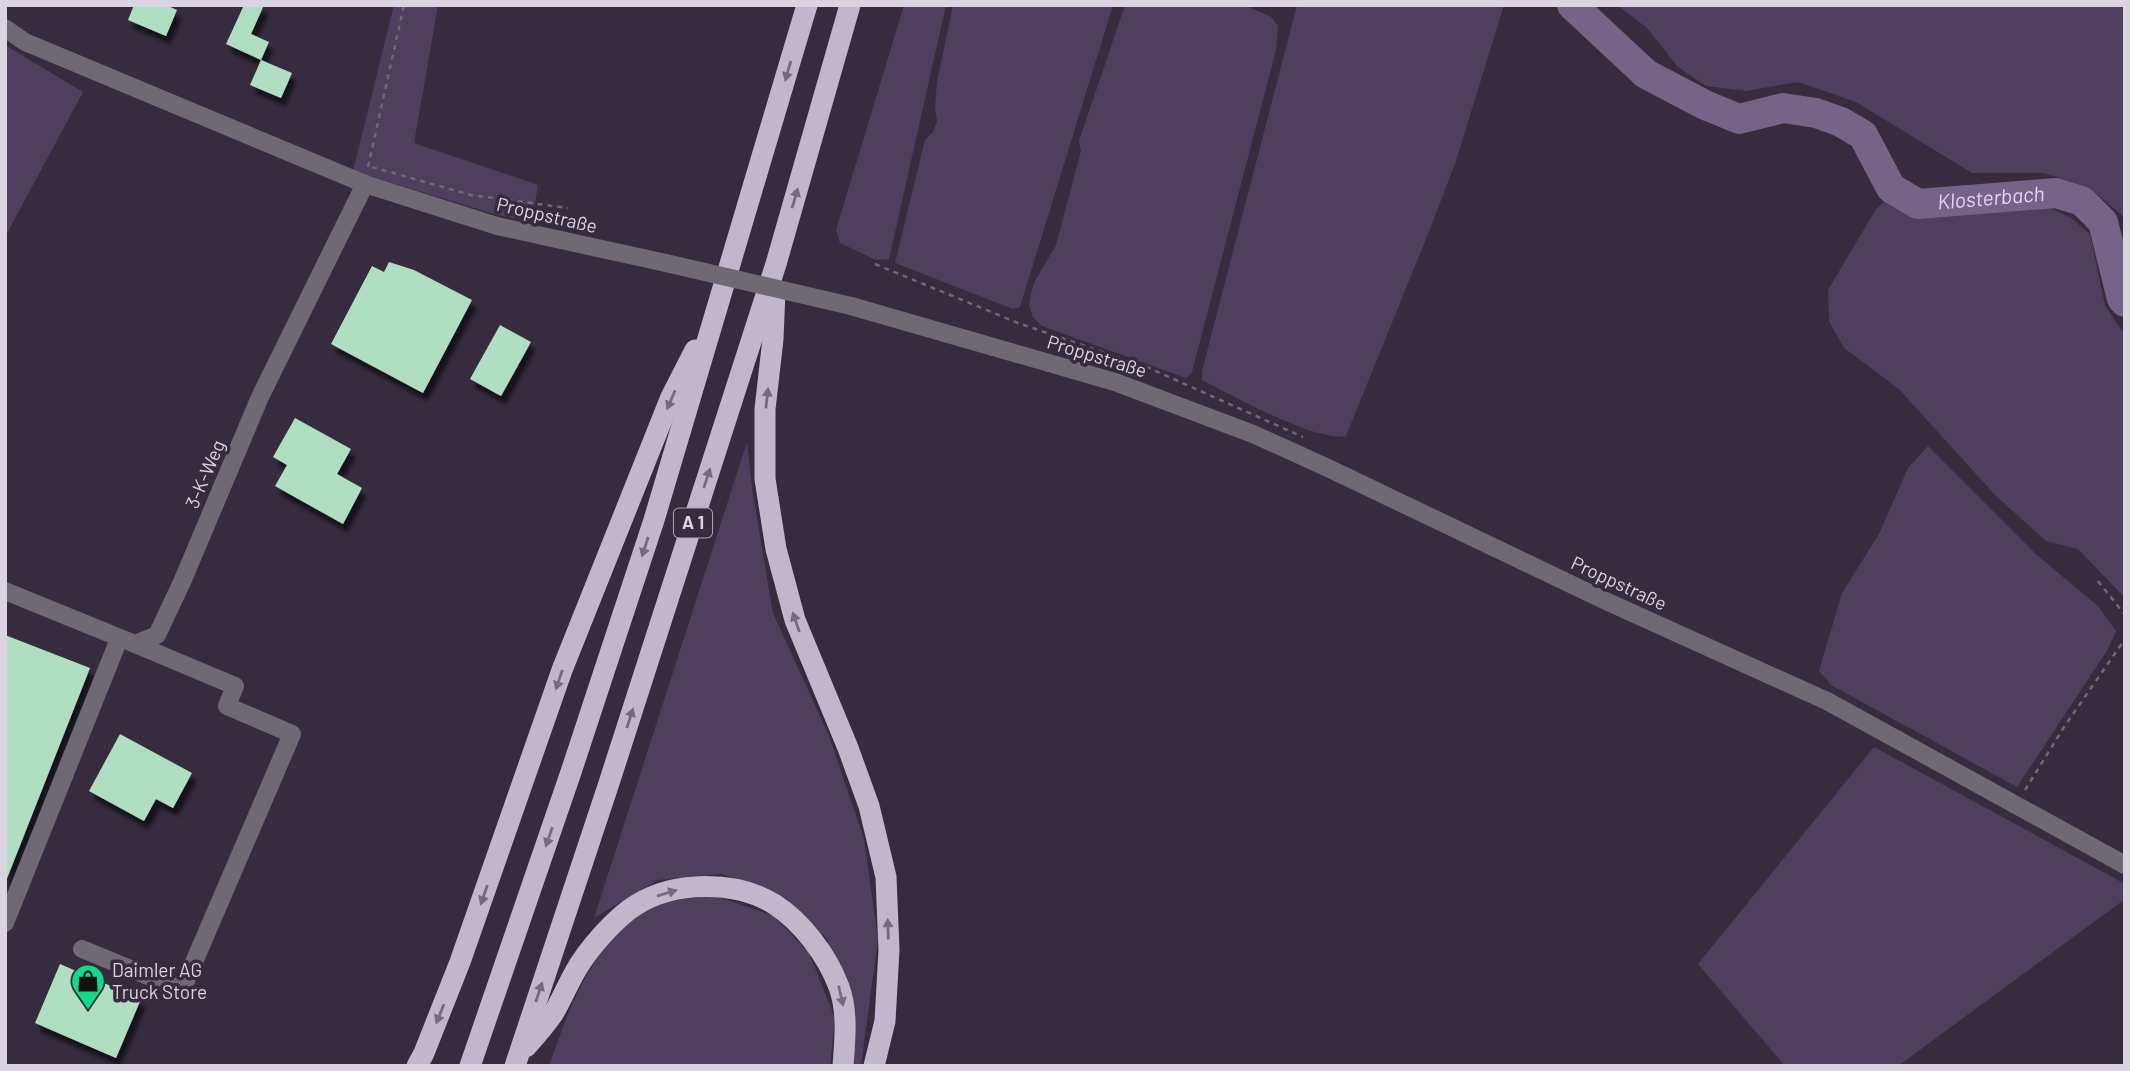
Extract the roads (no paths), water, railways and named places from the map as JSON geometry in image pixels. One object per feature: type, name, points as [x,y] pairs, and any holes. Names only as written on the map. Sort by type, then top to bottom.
[{"type":"highway","name":"A 1","points":[[470,1066],[654,520],[807,5]]},
{"type":"highway","name":"A 1","points":[[516,1061],[614,769],[776,264],[850,5]]},
{"type":"highway","points":[[776,264],[774,339],[765,409],[765,479],[776,549],[795,620],[861,783],[886,877],[888,950],[885,1021],[874,1066]]},
{"type":"highway","points":[[417,1066],[460,962],[571,648],[671,397],[722,295]]},
{"type":"highway","points":[[516,1061],[552,1016],[577,968],[609,928],[636,905],[669,890],[706,887],[741,891],[773,904],[801,928],[823,954],[840,988],[846,1026],[843,1066]]},
{"type":"street","name":"Proppstraße","points":[[5,27],[25,42],[365,184],[497,226],[851,306],[1115,382],[1253,434],[1596,596],[1827,701],[2125,865]]},
{"type":"street","name":"3-K-Weg","points":[[127,641],[157,635],[260,397],[365,184]]},
{"type":"street","points":[[5,591],[235,685],[227,706],[292,734],[182,990],[82,949]]},
{"type":"street","points":[[5,923],[127,641]]},
{"type":"waterway","name":"Klosterbach","points":[[1572,5],[1646,74],[1705,105],[1739,119],[1783,108],[1816,113],[1841,122],[1863,135],[1891,188],[1918,204],[2056,193],[2082,201],[2103,222],[2125,302]]},
{"type":"place","name":"Daimler AG Truck Store","points":[[88,1011]]}]
